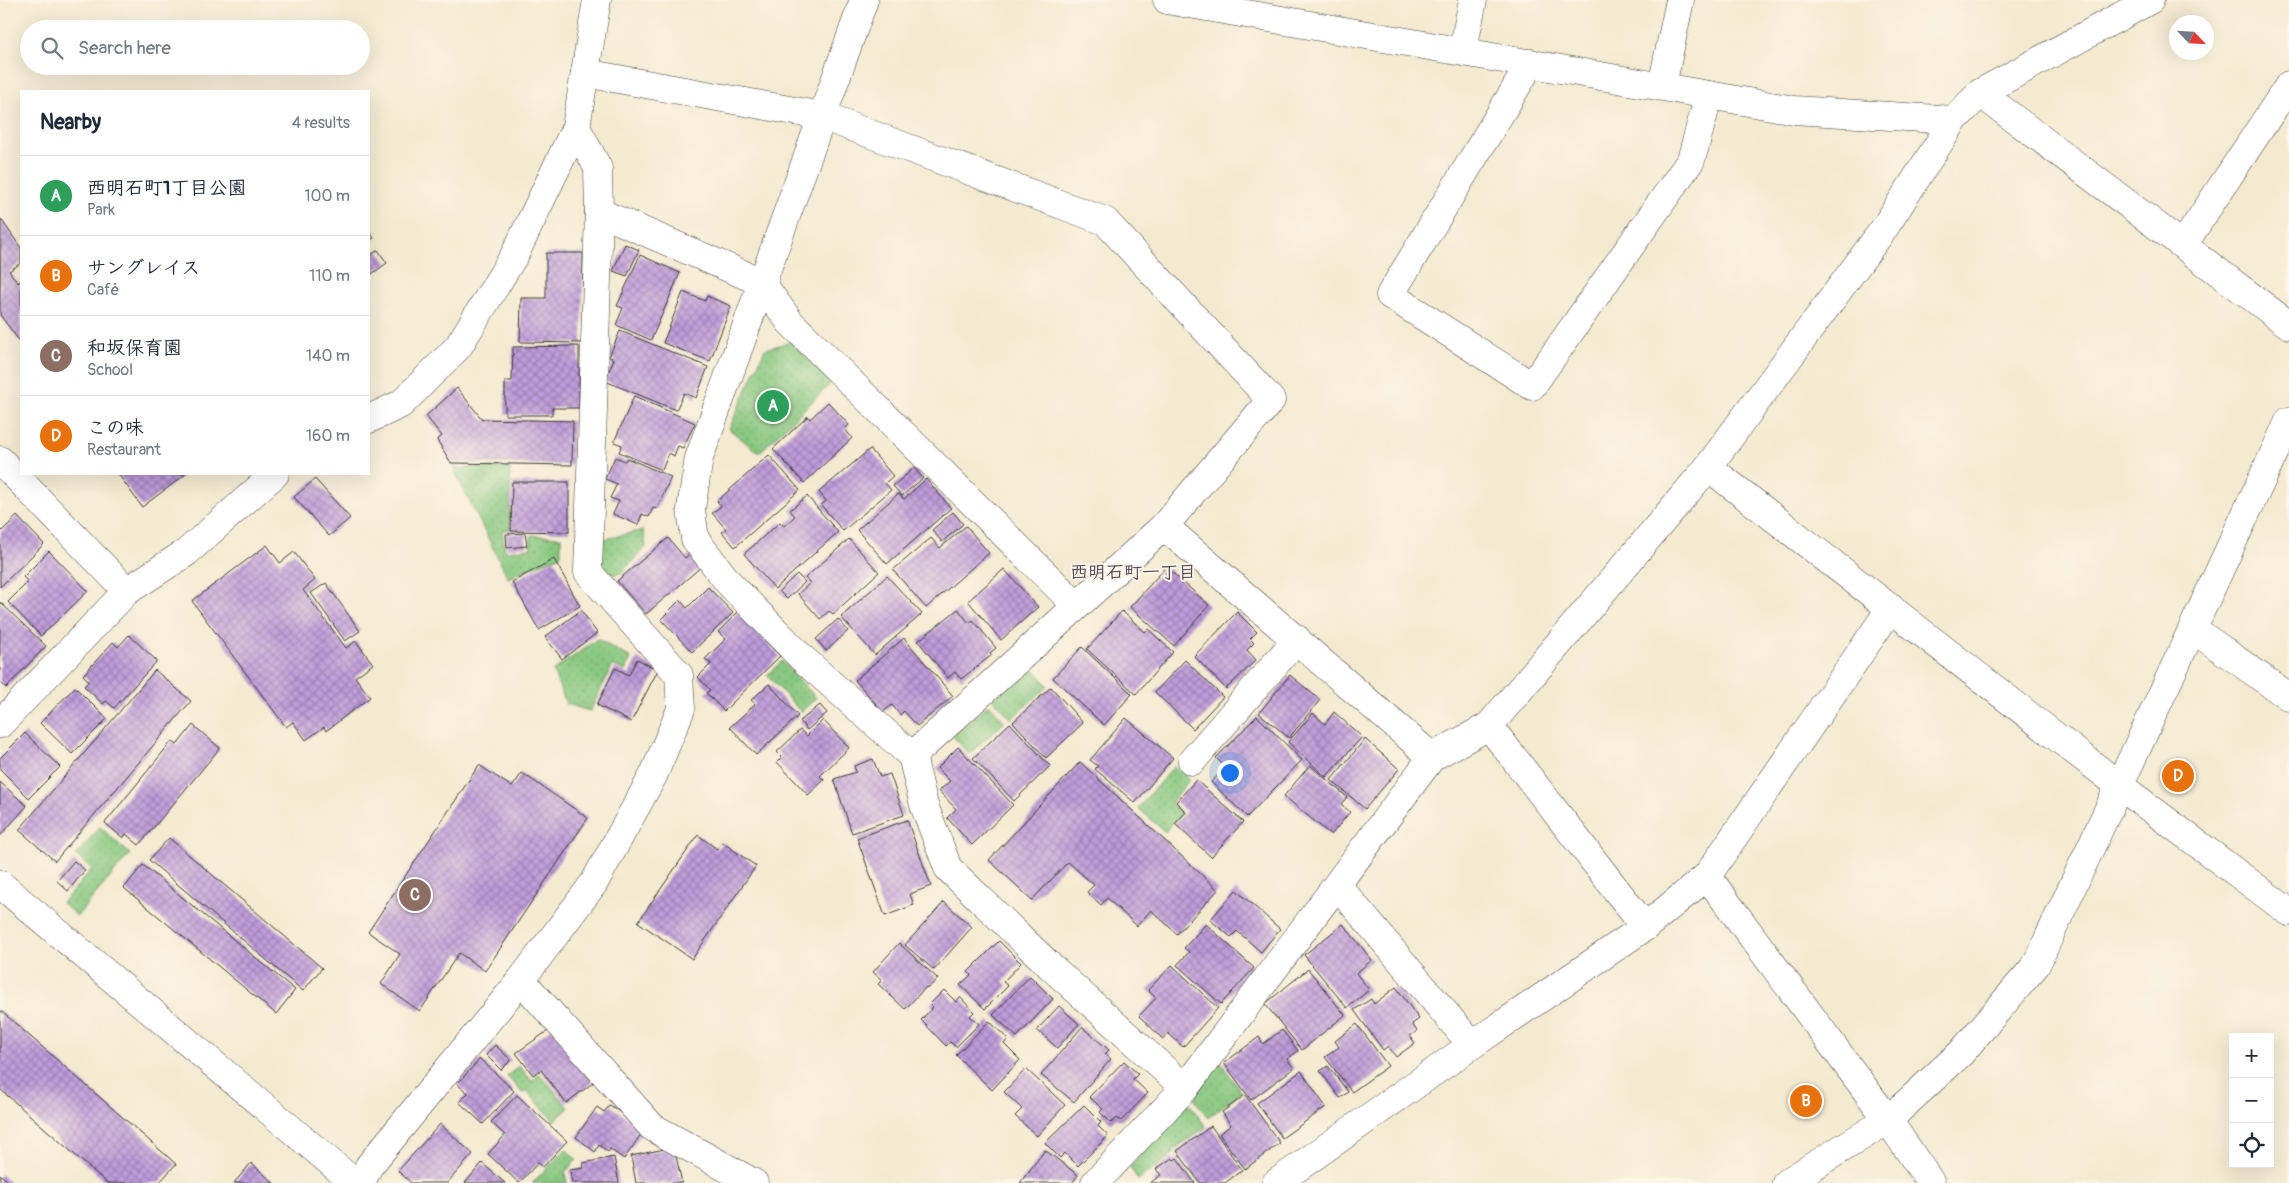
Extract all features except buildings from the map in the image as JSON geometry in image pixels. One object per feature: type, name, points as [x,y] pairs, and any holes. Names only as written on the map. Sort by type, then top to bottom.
[{"type":"street","points":[[370,419],[401,404],[458,347],[515,254],[576,127],[597,0]]},
{"type":"street","points":[[864,0],[699,458],[691,509],[695,539],[728,582],[803,659],[912,756],[924,805],[948,868],[1049,965],[1185,1088]]},
{"type":"street","points":[[1167,0],[1463,50],[1794,110],[1954,120]]},
{"type":"street","points":[[1463,50],[1473,0]]},
{"type":"street","points":[[1662,86],[1680,0]]},
{"type":"street","points":[[1095,1183],[1185,1088],[1432,757],[1489,726],[1708,467],[1883,230],[1954,120],[1980,93],[2150,0]]},
{"type":"street","points":[[1531,63],[1390,295],[1532,386],[1691,160],[1709,95]]},
{"type":"street","points":[[585,73],[822,116],[1105,221],[1271,400],[1164,526],[912,756]]},
{"type":"street","points":[[2183,245],[2289,85]]},
{"type":"street","points":[[1980,93],[2289,325]]},
{"type":"street","points":[[361,1183],[369,1166],[521,980],[594,883],[654,774],[681,710],[678,675],[588,572],[599,212],[598,168],[576,127]]},
{"type":"street","points":[[599,212],[761,282],[790,322],[1077,606]]},
{"type":"street","points":[[1786,1183],[1888,1120],[1961,1053],[2036,965],[2289,421]]},
{"type":"street","points":[[0,460],[127,591]]},
{"type":"street","points":[[1708,467],[2120,786],[2289,912]]},
{"type":"street","points":[[0,724],[127,591],[187,552],[274,475]]},
{"type":"street","points":[[1164,526],[1432,757]]},
{"type":"street","points":[[1276,1183],[1472,1045],[1645,927],[1707,876],[1891,608]]},
{"type":"street","points":[[2193,629],[2289,697]]},
{"type":"street","points":[[1192,761],[1297,639]]},
{"type":"street","points":[[1489,726],[1645,927]]},
{"type":"street","points":[[1707,876],[1888,1120],[1931,1183]]},
{"type":"street","points":[[0,884],[355,1183]]},
{"type":"street","points":[[1337,885],[1472,1045]]},
{"type":"street","points":[[521,980],[652,1128],[754,1183]]},
{"type":"green space","points":[[791,342],[831,383],[759,453],[729,429],[765,349]]},
{"type":"green space","points":[[453,468],[510,468],[510,530],[502,530],[505,551],[531,548],[531,535],[561,537],[561,555],[508,578]]},
{"type":"green space","points":[[643,530],[646,547],[621,573],[604,576],[600,562],[601,540]]},
{"type":"green space","points":[[597,639],[631,658],[625,671],[613,665],[590,711],[566,704],[553,671]]},
{"type":"green space","points":[[782,661],[816,698],[801,712],[767,675]]},
{"type":"green space","points":[[1031,666],[1048,686],[1011,719],[993,698]]},
{"type":"green space","points":[[989,704],[1005,722],[969,754],[953,736]]},
{"type":"green space","points":[[1174,766],[1190,779],[1171,803],[1182,813],[1165,832],[1138,808]]},
{"type":"green space","points":[[100,827],[130,854],[77,916],[62,903],[92,869],[76,855]]},
{"type":"green space","points":[[1221,1063],[1241,1092],[1208,1118],[1193,1097]]},
{"type":"green space","points":[[519,1066],[532,1081],[540,1074],[569,1108],[554,1121],[527,1091],[522,1093],[507,1076]]},
{"type":"green space","points":[[1189,1103],[1206,1127],[1173,1150],[1175,1153],[1138,1180],[1130,1167]]},
{"type":"green space","points":[[566,1149],[577,1160],[565,1172],[567,1183],[532,1183]]},
{"type":"place","name":"西明石町1丁目公園","points":[[773,406]]},
{"type":"place","name":"この味","points":[[2178,776]]},
{"type":"place","name":"和坂保育園","points":[[415,895]]},
{"type":"place","name":"サングレイス","points":[[1806,1101]]},
{"type":"district","name":"西明石町一丁目","points":[[1133,572]]}]
